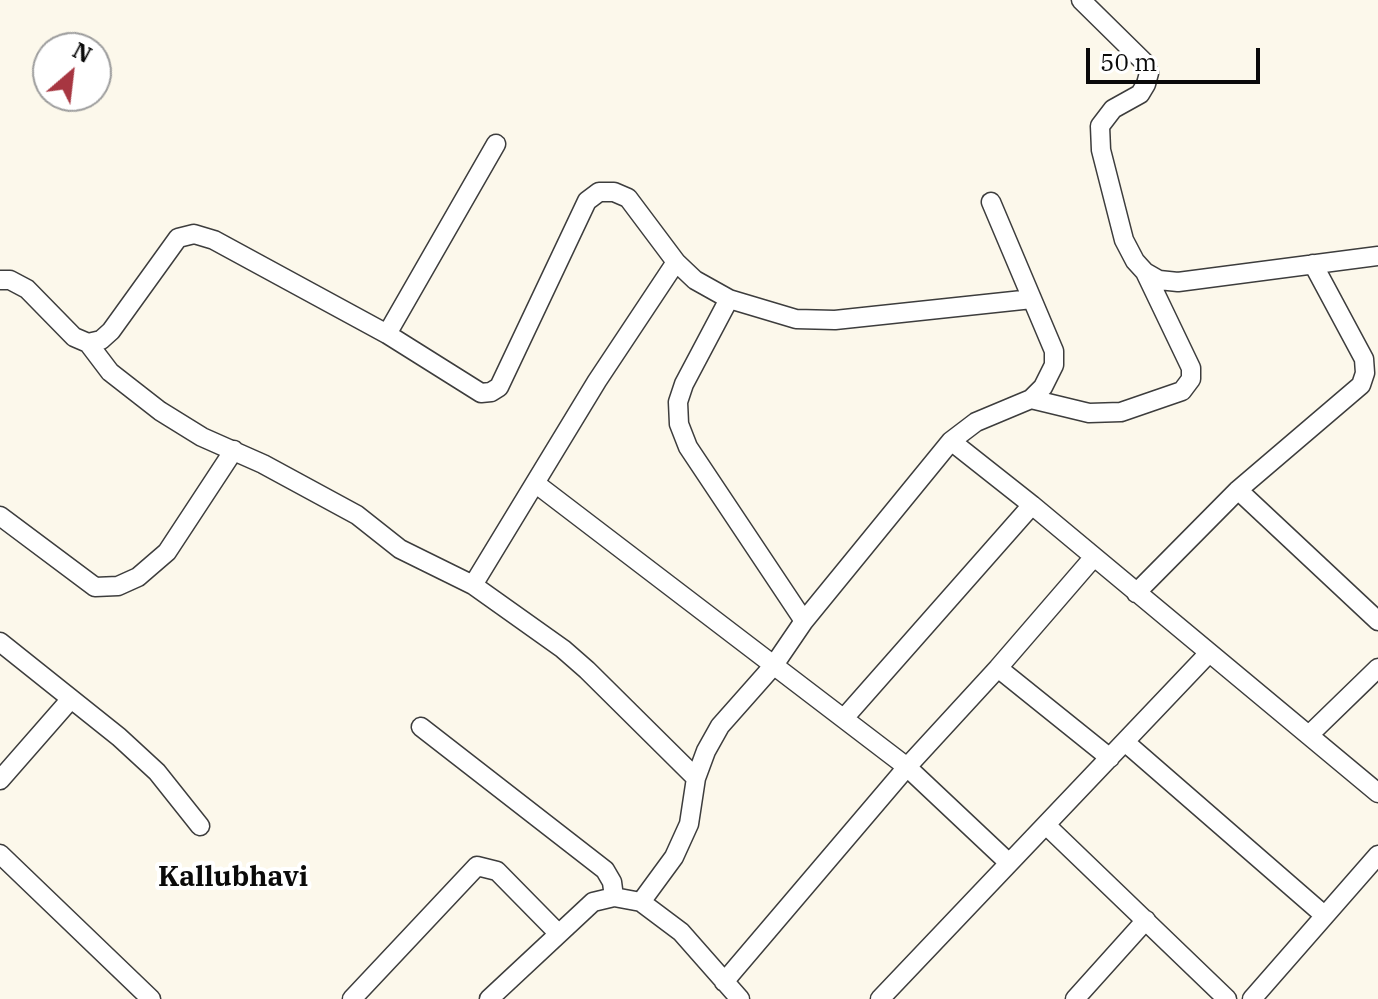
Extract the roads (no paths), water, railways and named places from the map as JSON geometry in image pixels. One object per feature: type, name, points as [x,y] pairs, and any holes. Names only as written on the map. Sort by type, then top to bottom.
[{"type":"street","points":[[1031,399],[1089,413],[1121,412],[1182,391],[1191,379],[1191,368],[1145,272],[1124,240],[1101,150],[1100,126],[1113,109],[1140,94],[1149,73],[1144,62],[1081,0]]},
{"type":"street","points":[[387,334],[496,144]]},
{"type":"street","points":[[88,343],[101,340],[111,331],[178,238],[194,234],[214,240],[387,334],[481,393],[491,392],[499,387],[587,201],[599,192],[614,192],[628,198],[676,262],[695,280],[729,299],[796,319],[835,320],[1032,299]]},
{"type":"street","points":[[641,902],[674,857],[689,824],[696,778],[720,726],[774,665],[804,621],[951,441],[976,422],[1031,399],[1043,387],[1054,365],[1054,351],[991,202]]},
{"type":"street","points":[[1145,272],[1159,280],[1178,282],[1378,256]]},
{"type":"street","points":[[473,585],[597,381],[676,262]]},
{"type":"street","points":[[1136,593],[1238,490],[1361,385],[1365,373],[1364,359],[1313,264]]},
{"type":"street","points":[[0,280],[19,283],[74,337],[88,343],[110,372],[131,390],[202,437],[330,499],[357,515],[400,549],[473,585],[563,649],[696,778]]},
{"type":"street","points":[[729,299],[684,384],[678,402],[679,424],[688,447],[804,621]]},
{"type":"street","points":[[951,441],[1378,793]]},
{"type":"street","points":[[0,516],[95,587],[118,586],[138,577],[167,552],[234,450]]},
{"type":"street","points":[[535,483],[845,717],[907,767],[1009,863]]},
{"type":"street","points":[[1238,490],[1378,621]]},
{"type":"street","points":[[845,717],[1032,505]]},
{"type":"street","points":[[724,982],[907,767],[1093,558]]},
{"type":"street","points":[[0,642],[119,737],[157,772],[200,826]]},
{"type":"street","points":[[880,999],[1209,653]]},
{"type":"street","points":[[998,668],[1110,758]]},
{"type":"street","points":[[1309,735],[1378,668]]},
{"type":"street","points":[[0,780],[70,700]]},
{"type":"street","points":[[421,727],[605,870],[612,882],[614,897]]},
{"type":"street","points":[[1125,742],[1324,915]]},
{"type":"street","points":[[1046,825],[1227,999]]},
{"type":"street","points":[[0,854],[151,999]]},
{"type":"street","points":[[1252,999],[1378,855]]},
{"type":"street","points":[[352,999],[477,866],[497,871],[558,933]]},
{"type":"street","points":[[489,999],[510,992],[558,933],[593,902],[614,897],[641,902],[681,932],[740,999]]},
{"type":"street","points":[[1075,999],[1146,920]]},
{"type":"district","name":"Kallubhavi","points":[[233,878]]}]
